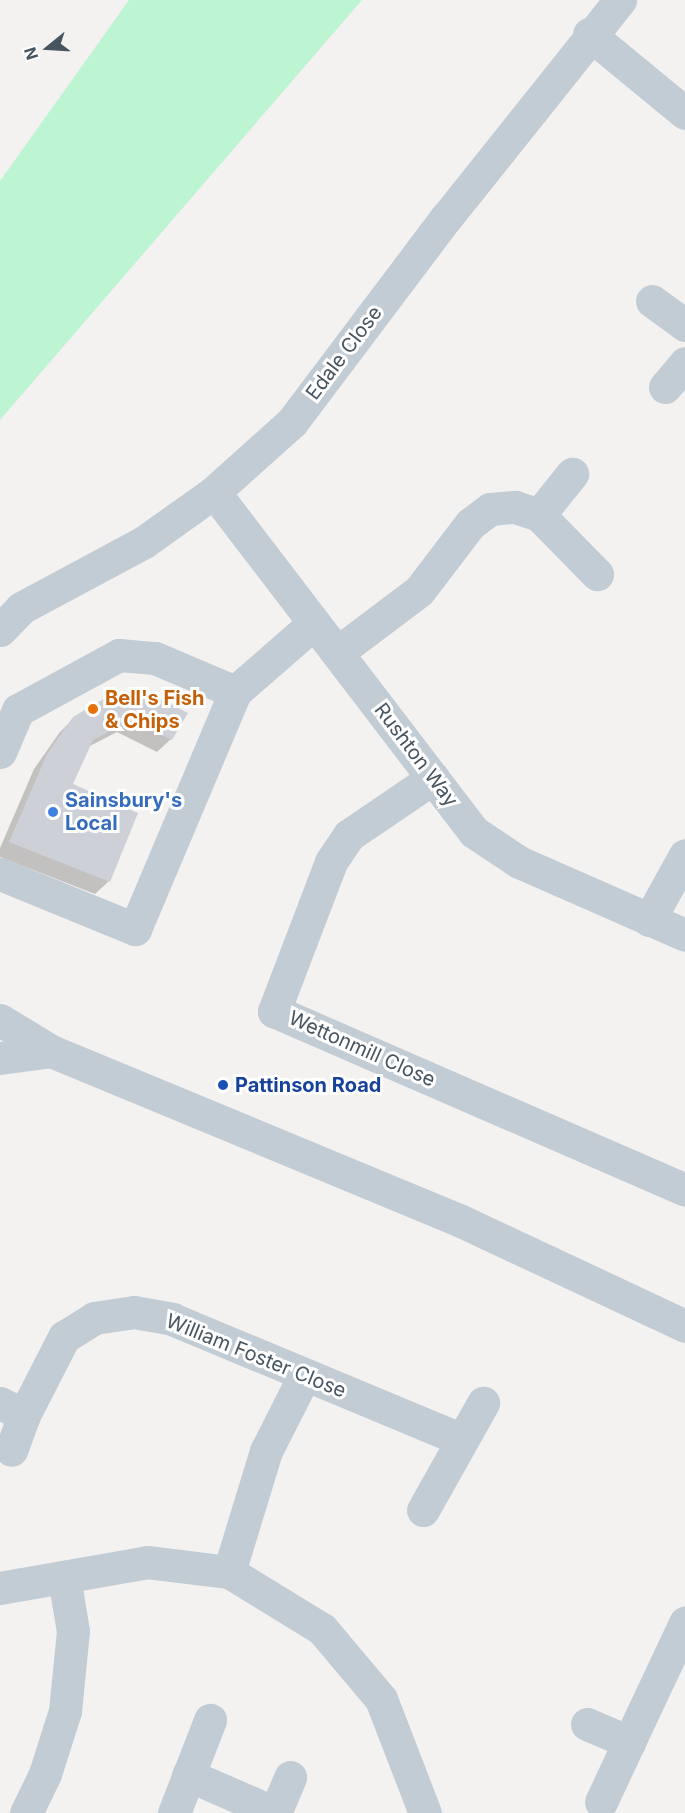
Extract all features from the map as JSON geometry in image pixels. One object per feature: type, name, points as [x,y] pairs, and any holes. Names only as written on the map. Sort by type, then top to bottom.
[{"type":"street","name":"Edale Close","points":[[0,630],[21,608],[144,542],[214,492],[291,422],[590,34],[620,0]]},
{"type":"street","points":[[590,34],[685,113]]},
{"type":"street","points":[[652,301],[685,325]]},
{"type":"street","points":[[539,515],[572,474]]},
{"type":"street","name":"Rushton Way","points":[[214,492],[474,832],[519,862],[685,935]]},
{"type":"street","points":[[338,652],[419,591],[470,524],[490,509],[515,507],[539,515],[597,574]]},
{"type":"street","points":[[0,874],[135,929],[235,692],[314,623]]},
{"type":"street","points":[[0,752],[18,710],[119,655],[155,658],[235,692]]},
{"type":"street","name":"Wettonmill Close","points":[[433,778],[349,836],[337,853],[274,1011],[685,1190]]},
{"type":"street","points":[[649,920],[685,855]]},
{"type":"street","points":[[0,1020],[51,1051],[459,1220],[685,1326]]},
{"type":"street","points":[[0,1058],[51,1051]]},
{"type":"street","name":"William Foster Close","points":[[11,1450],[12,1409],[64,1337],[80,1325],[111,1313],[134,1312],[172,1319],[462,1440]]},
{"type":"street","points":[[229,1572],[266,1451],[304,1376]]},
{"type":"street","points":[[423,1510],[483,1403]]},
{"type":"street","points":[[0,1588],[147,1563],[229,1572],[322,1629],[381,1699],[425,1813]]},
{"type":"street","points":[[26,1813],[45,1774],[64,1711],[73,1631],[64,1577]]},
{"type":"street","points":[[601,1802],[685,1623]]},
{"type":"street","points":[[174,1813],[210,1720]]},
{"type":"street","points":[[587,1724],[629,1742]]},
{"type":"street","points":[[188,1775],[275,1813],[290,1777]]},
{"type":"green space","points":[[129,0],[362,0],[0,420],[0,181]]},
{"type":"building","points":[[140,688],[188,713],[172,740],[131,720],[93,740],[73,784],[138,813],[110,882],[9,842],[47,754],[73,717],[107,697]]},
{"type":"place","name":"Bell's Fish & Chips","points":[[93,709]]},
{"type":"place","name":"Sainsbury's Local","points":[[53,812]]},
{"type":"place","name":"Pattinson Road","points":[[223,1085]]}]
